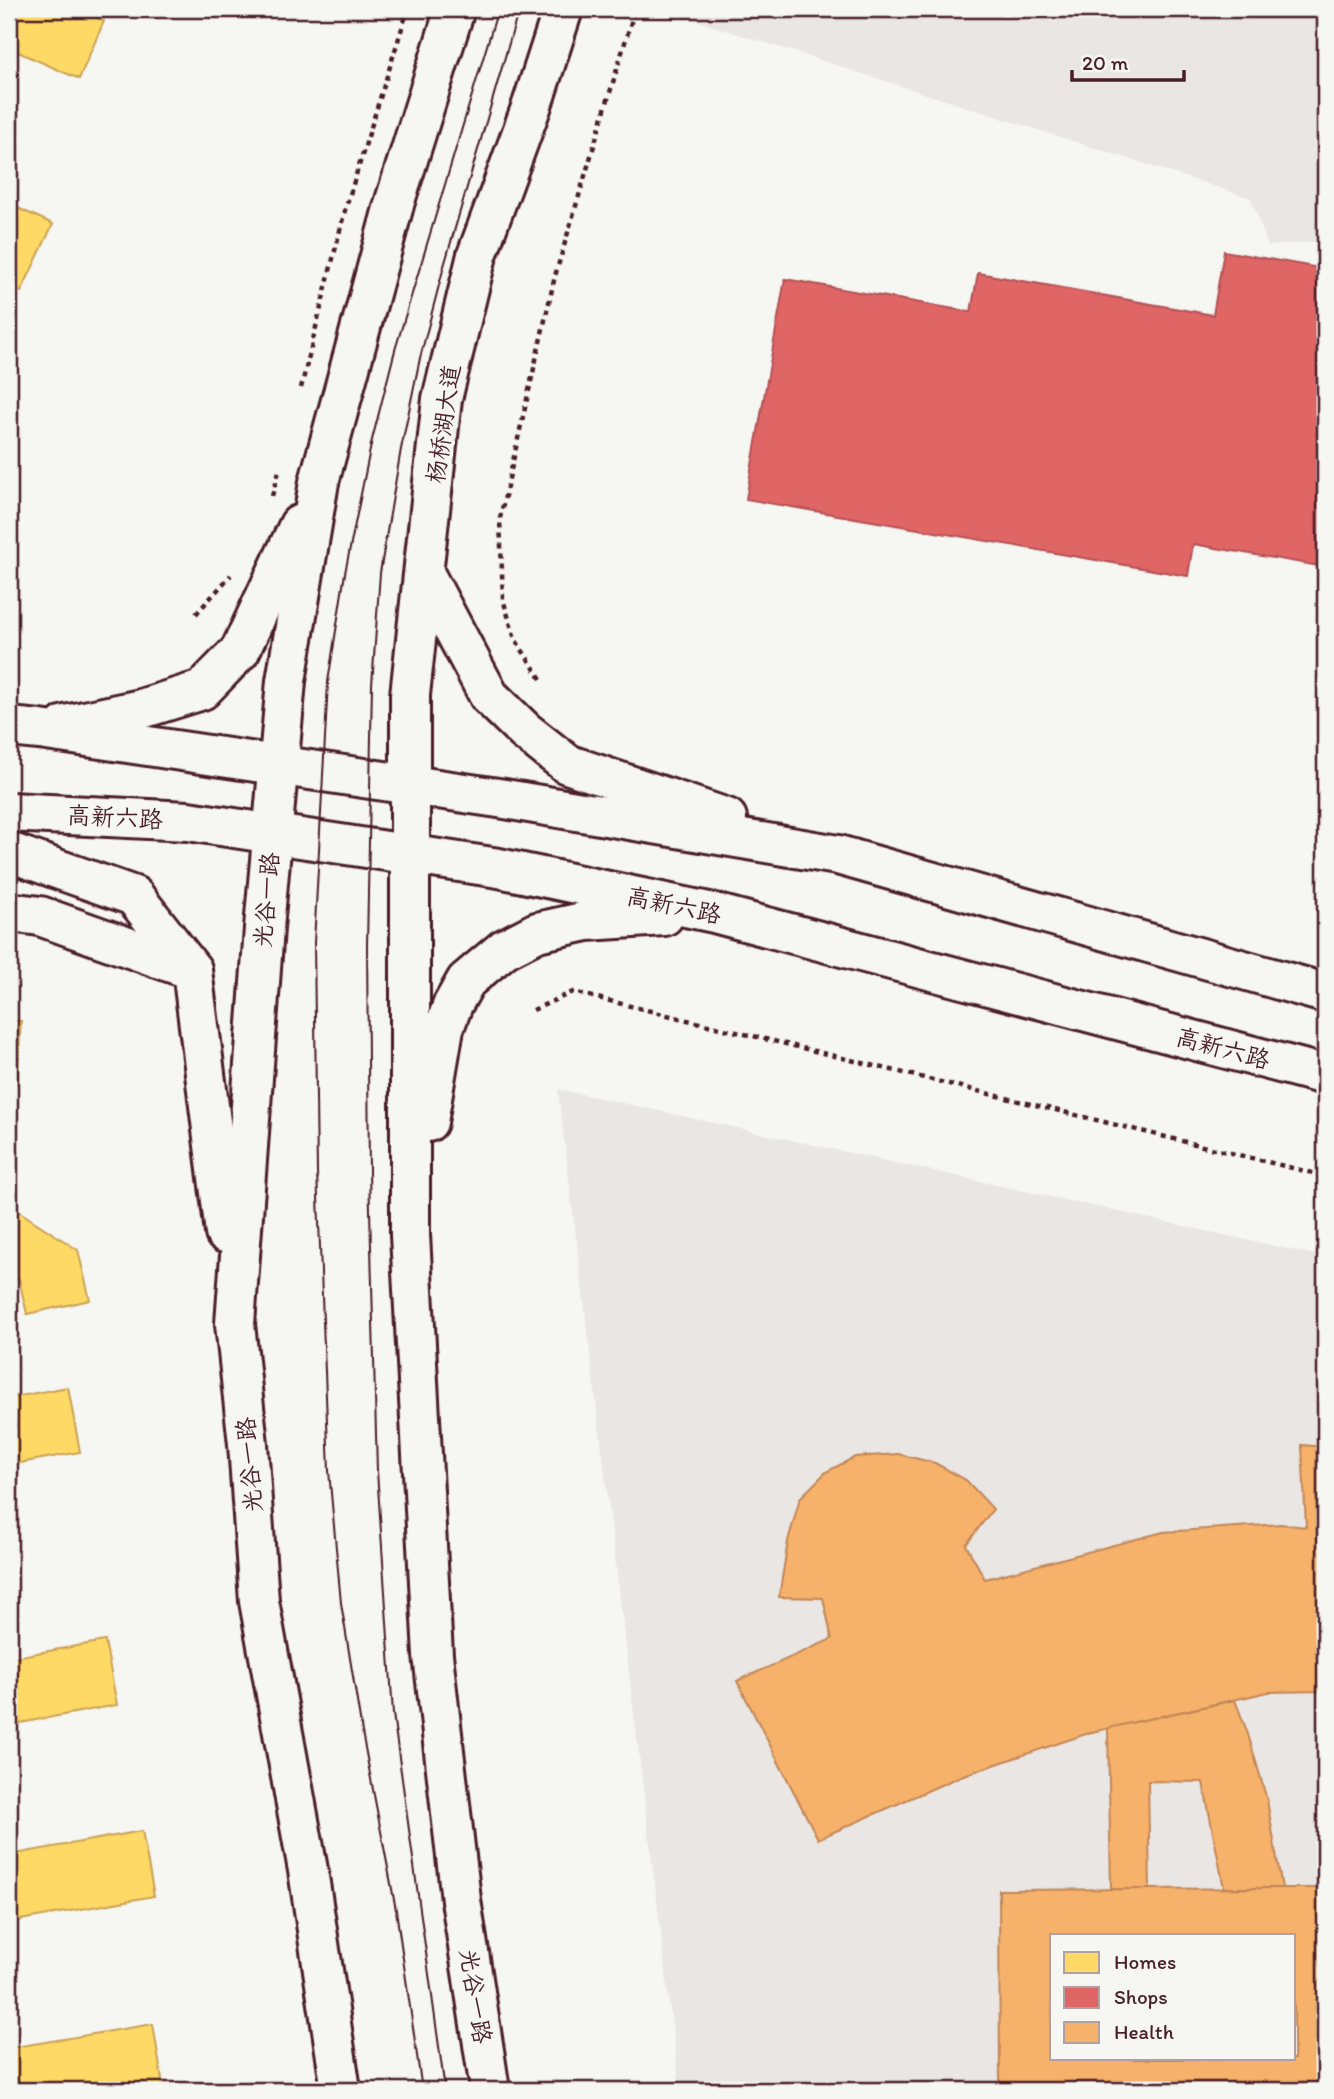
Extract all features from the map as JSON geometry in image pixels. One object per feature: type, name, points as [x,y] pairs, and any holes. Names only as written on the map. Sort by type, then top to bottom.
[{"type":"main road","points":[[272,834],[286,681],[320,482],[395,201],[455,9]]},
{"type":"main road","name":"杨桥湖大道","points":[[410,855],[410,695],[443,399],[477,255],[532,105],[563,9]]},
{"type":"main road","points":[[24,729],[141,709],[202,690],[240,651],[320,482]]},
{"type":"main road","points":[[424,573],[489,696],[567,764],[838,855],[1325,993]]},
{"type":"main road","points":[[24,729],[505,799],[838,855]]},
{"type":"main road","name":"高新六路","points":[[9,812],[188,821],[499,868],[714,913],[1325,1075]]},
{"type":"main road","name":"光谷一路","points":[[272,834],[235,1324],[248,1444],[259,1601],[308,1870],[341,2090]]},
{"type":"main road","points":[[9,852],[134,896],[192,970],[235,1324]]},
{"type":"main road","name":"光谷一路","points":[[410,855],[410,1235],[433,1654],[461,1900],[490,2090]]},
{"type":"main road","points":[[9,912],[40,916],[192,970]]},
{"type":"main road","points":[[410,1235],[444,1028],[466,981],[504,950],[537,932],[587,921],[714,913]]},
{"type":"path","points":[[301,390],[345,210],[408,9]]},
{"type":"path","points":[[541,679],[515,639],[503,599],[500,518],[555,276],[635,9]]},
{"type":"path","points":[[268,506],[280,468]]},
{"type":"path","points":[[196,614],[235,569]]},
{"type":"path","points":[[533,1010],[573,992],[1325,1177]]},
{"type":"shaded area","points":[[660,9],[1325,9],[1325,241],[1268,246],[1251,198]]},
{"type":"shaded area","points":[[558,1089],[1325,1257],[1325,2090],[680,2090]]},
{"type":"building: Homes","points":[[9,9],[76,9],[104,21],[79,79],[9,48]]},
{"type":"building: Homes","points":[[9,204],[53,224],[21,292],[9,287]]},
{"type":"building: Homes","points":[[9,1021],[21,1021],[17,1084],[9,1084]]},
{"type":"building: Homes","points":[[9,1205],[78,1250],[90,1300],[27,1314],[19,1279],[9,1276]]},
{"type":"building: Homes","points":[[68,1387],[80,1452],[9,1465],[9,1398]]},
{"type":"building: Homes","points":[[105,1641],[117,1705],[9,1725],[9,1658]]},
{"type":"building: Homes","points":[[142,1831],[154,1896],[9,1922],[9,1855]]},
{"type":"building: Homes","points":[[153,2024],[163,2086],[138,2090],[9,2090],[9,2048]]},
{"type":"building: Shops","points":[[1224,251],[1325,269],[1325,567],[1193,544],[1188,576],[746,499],[785,279],[971,312],[978,273],[1213,315]]},
{"type":"building: Health","points":[[1302,1445],[1325,1447],[1325,1691],[1268,1692],[1092,1732],[961,1776],[818,1839],[737,1681],[832,1639],[823,1598],[779,1597],[788,1541],[800,1498],[826,1472],[855,1457],[898,1454],[935,1463],[966,1480],[993,1509],[966,1545],[985,1579],[1163,1532],[1281,1524],[1306,1527]]},
{"type":"building: Health","points":[[1235,1700],[1267,1800],[1282,1888],[1224,1888],[1203,1782],[1148,1781],[1150,1889],[1111,1889],[1108,1728]]},
{"type":"building: Health","points":[[1325,1888],[1325,2090],[1000,2090],[999,1890]]},
{"type":"tram line","points":[[422,2090],[396,1910],[341,1603],[329,1471],[317,1172],[314,943],[328,682],[345,573],[372,440],[395,350],[498,9]]},
{"type":"tram line","points":[[445,2090],[393,1714],[377,1471],[369,1173],[367,946],[372,685],[380,573],[420,358],[519,9]]}]
